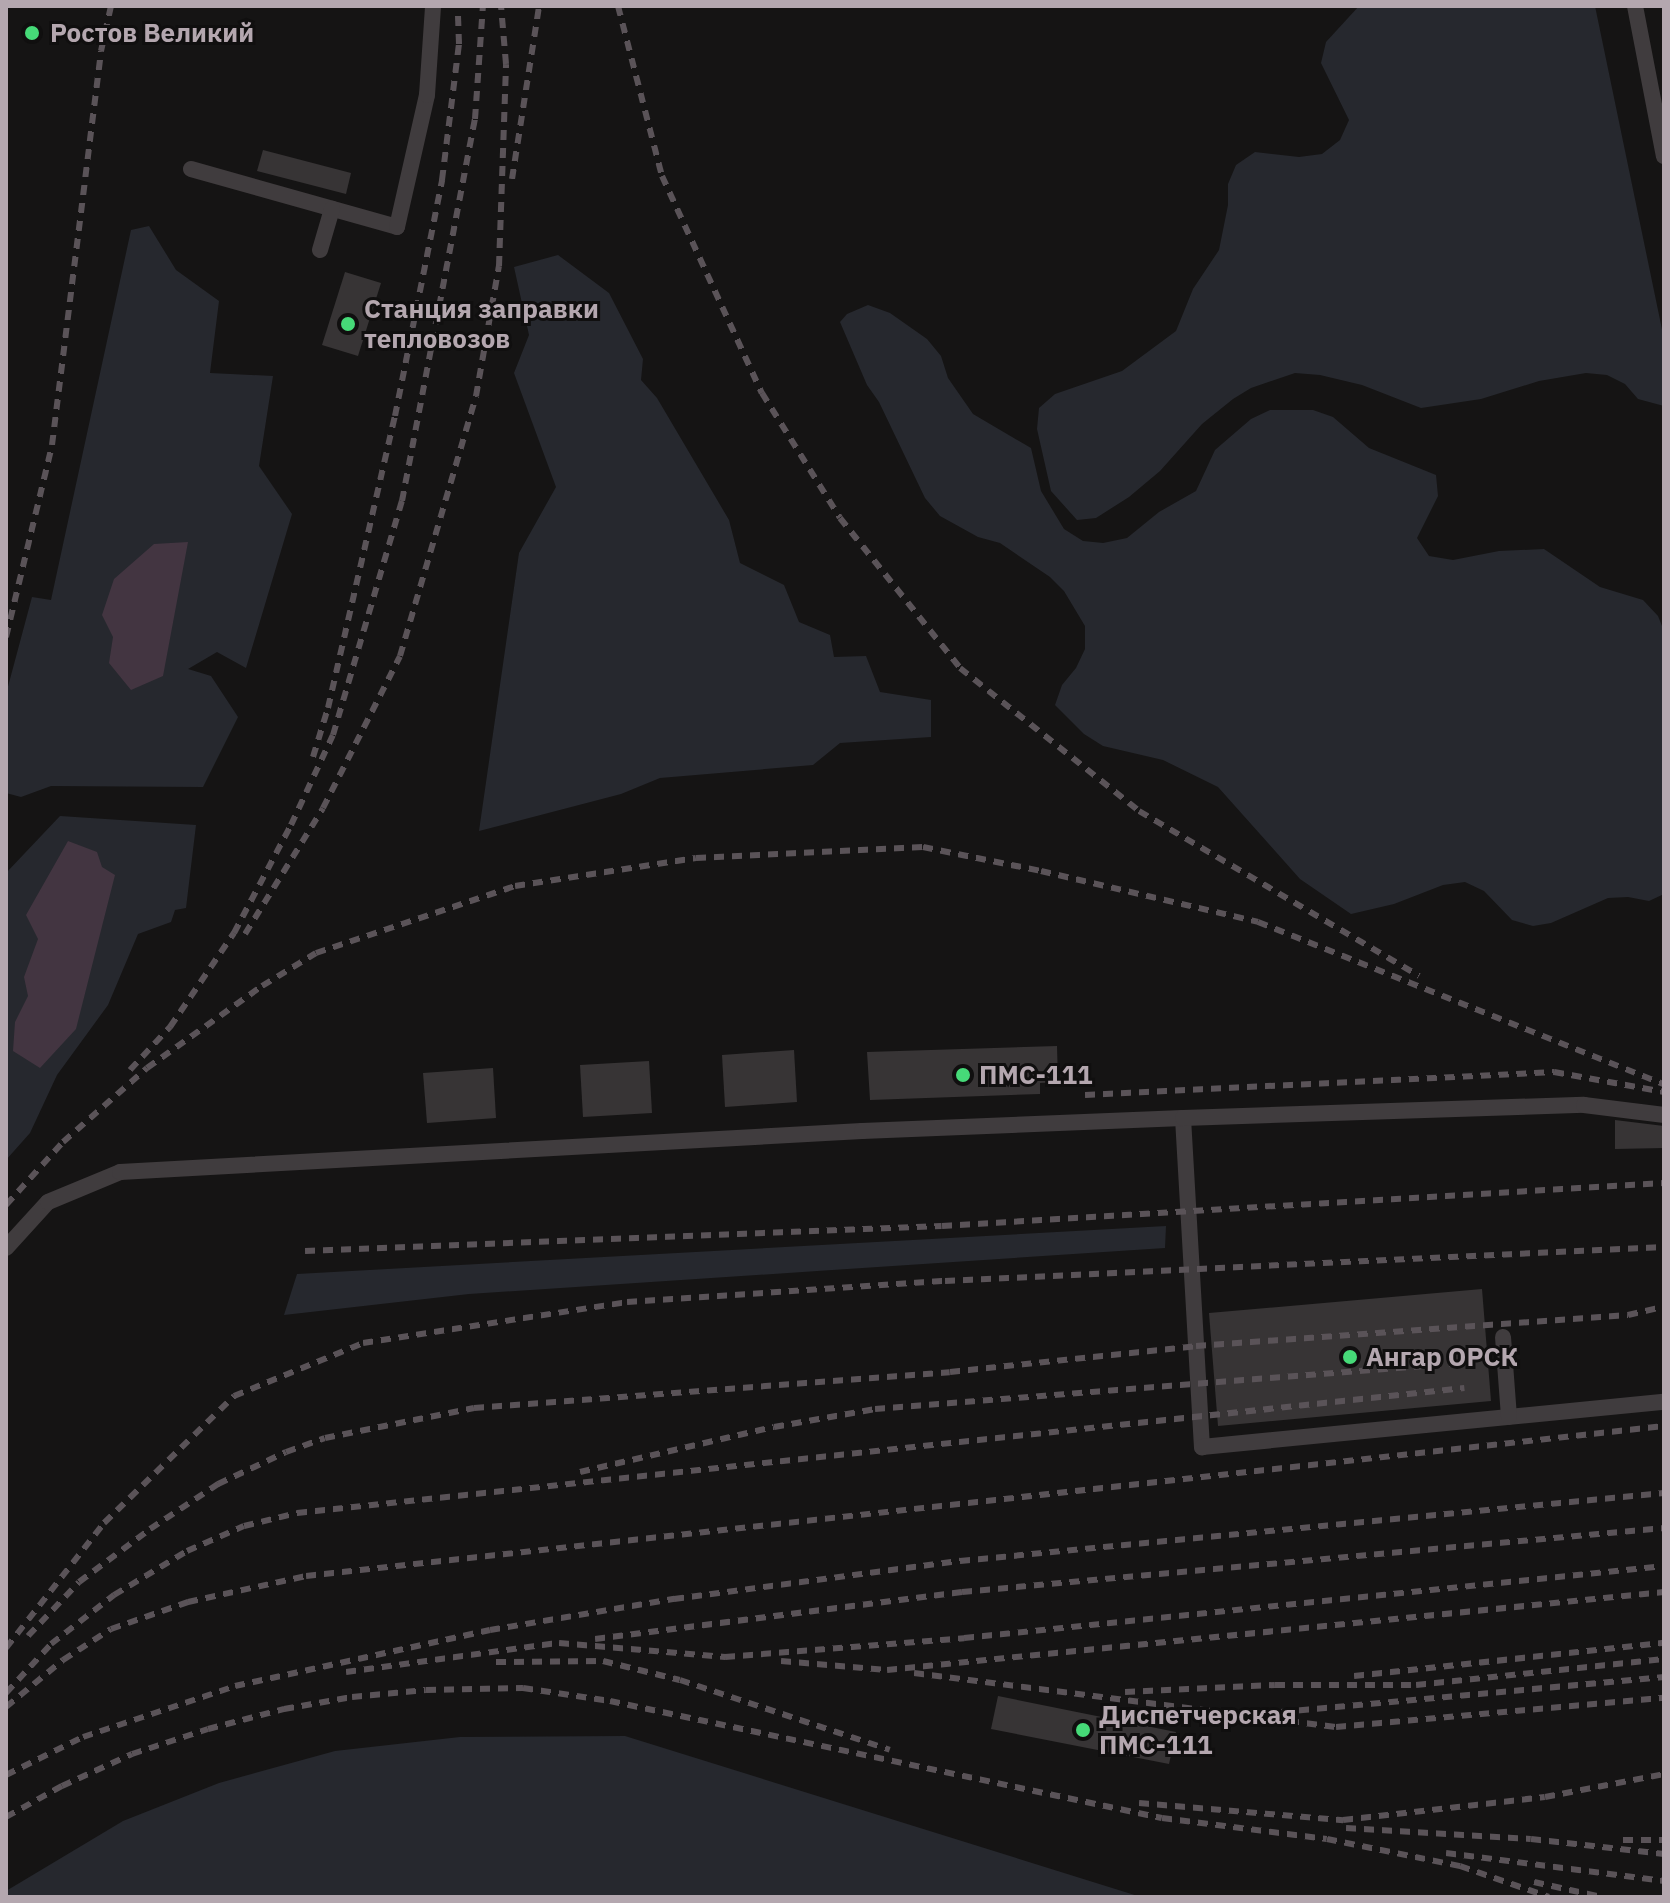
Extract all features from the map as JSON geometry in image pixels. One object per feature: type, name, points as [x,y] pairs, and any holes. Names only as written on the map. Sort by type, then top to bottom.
[{"type":"lane","points":[[191,169],[397,227],[427,95],[433,6]]},
{"type":"lane","points":[[1635,6],[1664,156]]},
{"type":"lane","points":[[320,250],[332,209]]},
{"type":"lane","points":[[6,1248],[48,1202],[120,1172],[862,1131],[1183,1118],[1584,1105],[1664,1115]]},
{"type":"lane","points":[[1183,1118],[1202,1447],[1664,1402]]},
{"type":"lane","points":[[1503,1337],[1509,1417]]},
{"type":"shaded area","points":[[1359,6],[1595,6],[1664,339],[1664,406],[1638,399],[1625,384],[1607,375],[1586,373],[1539,381],[1481,399],[1421,408],[1362,385],[1320,375],[1295,373],[1251,388],[1233,399],[1202,424],[1160,471],[1129,497],[1096,518],[1077,520],[1051,491],[1037,429],[1039,408],[1055,394],[1122,371],[1176,331],[1193,289],[1219,250],[1228,205],[1228,184],[1236,165],[1255,152],[1299,157],[1322,154],[1340,140],[1349,120],[1321,63],[1326,42]]},
{"type":"shaded area","points":[[149,226],[176,270],[219,301],[210,373],[273,376],[259,466],[292,514],[246,668],[217,652],[188,669],[211,676],[238,717],[203,787],[51,786],[21,797],[6,793],[6,694],[32,597],[51,600],[131,230]]},
{"type":"shaded area","points":[[558,255],[609,293],[643,359],[641,380],[657,398],[729,520],[740,563],[784,585],[799,622],[830,635],[834,657],[866,656],[880,692],[931,700],[931,737],[840,743],[813,765],[660,778],[621,794],[479,831],[519,553],[556,487],[514,373],[529,335],[514,267]]},
{"type":"shaded area","points":[[868,305],[890,313],[927,339],[941,356],[948,378],[973,414],[1031,448],[1041,491],[1064,529],[1083,541],[1103,543],[1127,538],[1159,512],[1196,491],[1215,450],[1251,419],[1270,410],[1313,410],[1333,417],[1369,448],[1436,475],[1438,496],[1417,538],[1429,556],[1453,560],[1499,551],[1544,549],[1600,587],[1643,600],[1658,616],[1664,631],[1664,894],[1649,901],[1628,897],[1608,898],[1551,923],[1533,926],[1512,920],[1484,891],[1465,882],[1443,885],[1394,904],[1351,914],[1300,879],[1218,787],[1163,760],[1103,746],[1084,734],[1055,705],[1062,685],[1076,668],[1085,649],[1085,626],[1064,591],[1050,577],[1000,543],[978,537],[940,516],[925,498],[879,402],[867,385],[840,322],[847,314]]},
{"type":"shaded area","points":[[188,542],[163,676],[131,690],[109,663],[113,637],[102,615],[114,579],[154,544]]},
{"type":"shaded area","points":[[60,816],[196,825],[186,908],[175,910],[171,922],[138,934],[108,1005],[57,1075],[30,1133],[6,1160],[6,873]]},
{"type":"shaded area","points":[[68,841],[97,852],[102,867],[115,875],[76,1029],[40,1068],[13,1051],[15,1022],[28,996],[24,977],[38,939],[26,915]]},
{"type":"shaded area","points":[[1166,1226],[1165,1248],[469,1294],[284,1315],[297,1274]]},
{"type":"shaded area","points":[[625,1736],[1141,1897],[6,1897],[6,1891],[123,1821],[219,1783],[335,1751],[460,1737]]},
{"type":"building","points":[[263,150],[351,173],[346,194],[257,171]]},
{"type":"building","name":"Станция заправки тепловозов","points":[[345,272],[381,283],[358,356],[322,345]]},
{"type":"building","name":"ПМС-111","points":[[1057,1046],[1058,1082],[1040,1083],[1040,1094],[870,1100],[867,1052]]},
{"type":"building","points":[[794,1050],[797,1102],[725,1107],[722,1055]]},
{"type":"building","points":[[649,1061],[652,1113],[583,1117],[580,1065]]},
{"type":"building","points":[[493,1068],[496,1118],[427,1123],[423,1073]]},
{"type":"building","points":[[1615,1120],[1664,1126],[1664,1148],[1615,1149]]},
{"type":"building","name":"Ангар ОРСК","points":[[1482,1289],[1491,1401],[1218,1426],[1209,1313]]},
{"type":"building","name":"Диспетчерская ПМС-111","points":[[998,1696],[1176,1732],[1169,1764],[991,1729]]},
{"type":"railway","points":[[6,637],[52,445],[101,51],[111,6]]},
{"type":"railway","points":[[313,757],[328,708],[395,416],[442,180],[459,44],[458,6]]},
{"type":"railway","points":[[130,1070],[170,1027],[234,933],[291,825],[333,735],[402,501],[475,119],[483,6]]},
{"type":"railway","points":[[245,934],[323,808],[400,656],[476,396],[499,266],[506,64],[501,6]]},
{"type":"railway","points":[[512,179],[539,6]]},
{"type":"railway","points":[[618,6],[662,176],[762,393],[840,518],[960,668],[1139,811],[1419,976]]},
{"type":"railway","points":[[6,1205],[63,1142],[147,1068],[262,986],[316,953],[515,886],[696,858],[923,847],[1041,871],[1258,922],[1664,1084]]},
{"type":"railway","points":[[1085,1095],[1554,1072],[1664,1092]]},
{"type":"railway","points":[[305,1251],[942,1226],[1664,1183]]},
{"type":"railway","points":[[6,1648],[104,1523],[234,1396],[363,1343],[627,1302],[945,1281],[1664,1247]]},
{"type":"railway","points":[[28,1636],[79,1582],[150,1529],[218,1484],[286,1452],[325,1438],[474,1408],[950,1372],[1196,1346],[1628,1315],[1664,1307]]},
{"type":"railway","points":[[580,1472],[774,1427],[875,1409],[1461,1363]]},
{"type":"railway","points":[[6,1693],[51,1644],[114,1595],[187,1551],[244,1526],[297,1513],[1464,1388]]},
{"type":"railway","points":[[6,1707],[63,1660],[111,1629],[188,1602],[306,1576],[1664,1426]]},
{"type":"railway","points":[[6,1775],[83,1737],[235,1686],[490,1630],[674,1599],[960,1561],[1664,1493]]},
{"type":"railway","points":[[595,1639],[962,1592],[1664,1528]]},
{"type":"railway","points":[[346,1672],[559,1643],[725,1657],[964,1638],[1664,1566]]},
{"type":"railway","points":[[781,1661],[887,1670],[1664,1592]]},
{"type":"railway","points":[[1354,1676],[1664,1643]]},
{"type":"railway","points":[[1125,1692],[1275,1685],[1416,1685],[1664,1659]]},
{"type":"railway","points":[[496,1662],[603,1661],[680,1680],[890,1750]]},
{"type":"railway","points":[[914,1673],[1336,1727],[1664,1698]]},
{"type":"railway","points":[[1281,1712],[1664,1677]]},
{"type":"railway","points":[[6,1817],[62,1786],[132,1754],[284,1709],[352,1697],[426,1690],[523,1688],[610,1701],[1162,1818],[1327,1839],[1460,1866],[1549,1897]]},
{"type":"railway","points":[[1139,1803],[1343,1820],[1545,1797],[1664,1774]]},
{"type":"railway","points":[[1346,1828],[1531,1839],[1664,1854]]},
{"type":"railway","points":[[1623,1840],[1664,1840]]},
{"type":"railway","points":[[1446,1853],[1664,1881]]},
{"type":"railway","points":[[1534,1882],[1601,1897]]},
{"type":"place","name":"Ростов Великий","points":[[32,33]]},
{"type":"place","name":"Станция заправки тепловозов","points":[[348,324]]},
{"type":"place","name":"ПМС-111","points":[[963,1075]]},
{"type":"place","name":"Ангар ОРСК","points":[[1350,1357]]},
{"type":"place","name":"Диспетчерская ПМС-111","points":[[1083,1730]]}]
